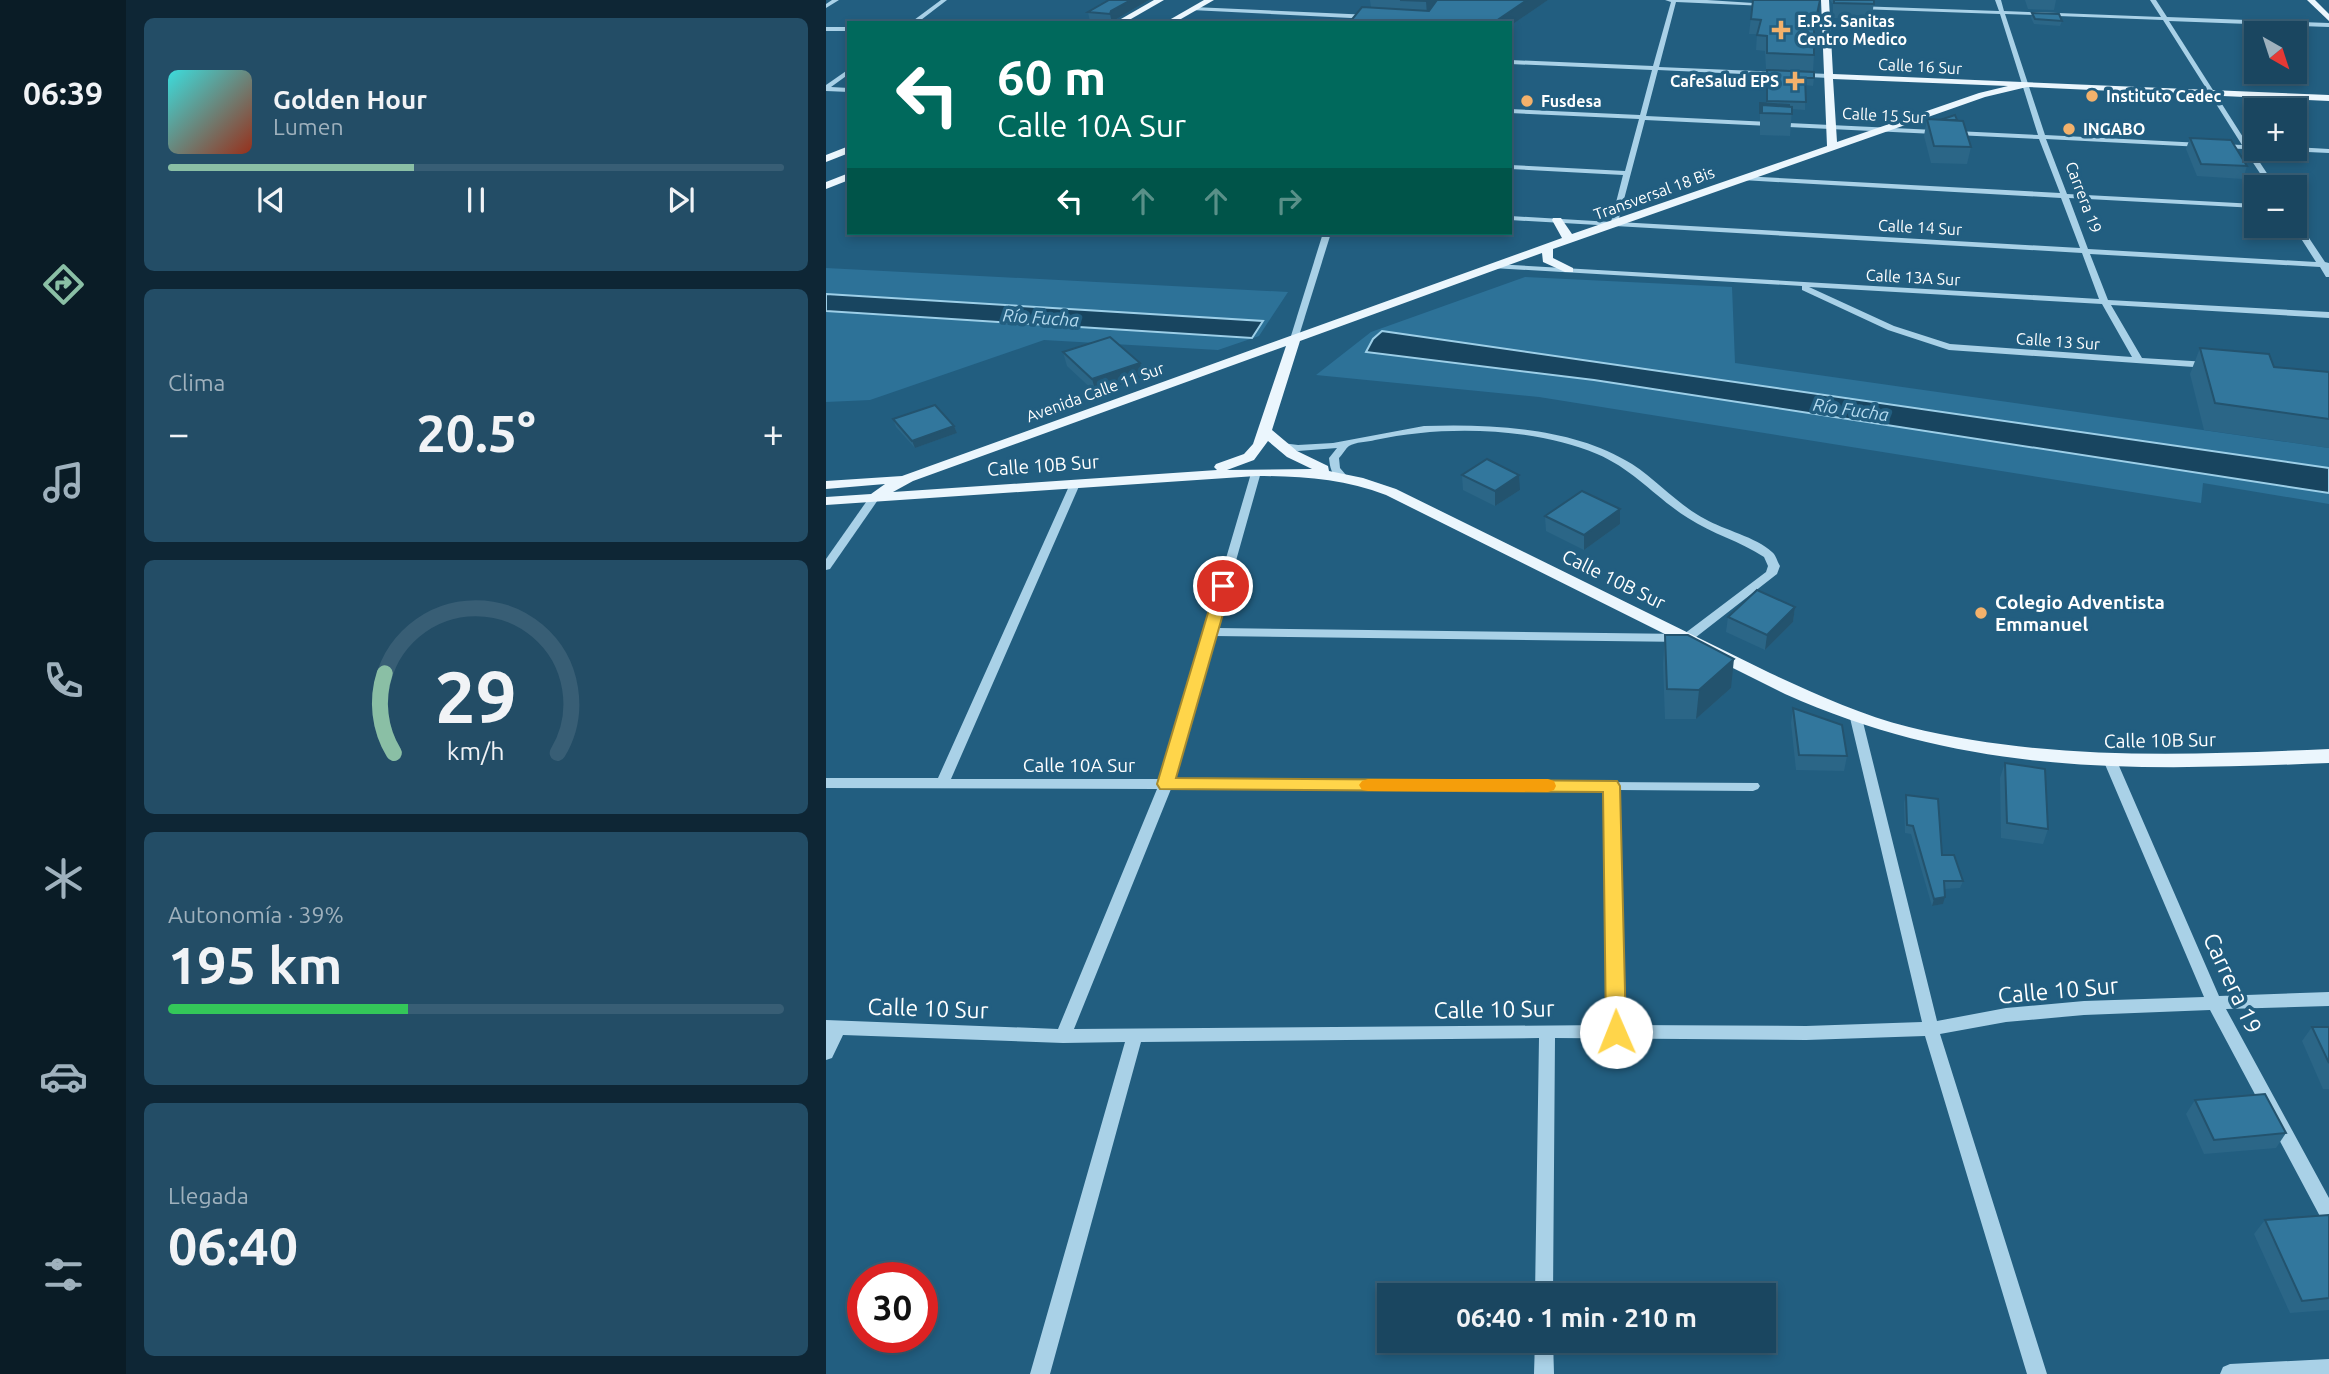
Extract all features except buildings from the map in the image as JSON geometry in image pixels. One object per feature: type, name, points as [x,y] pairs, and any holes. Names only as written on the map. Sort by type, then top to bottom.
[{"type":"main road","points":[[1172,21],[1210,0]]},
{"type":"main road","points":[[2311,0],[2329,19]]},
{"type":"main road","points":[[1122,21],[1157,1]]},
{"type":"main road","points":[[1823,4],[1832,146]]},
{"type":"main road","name":"Calle 16 Sur","points":[[1829,76],[2329,98]]},
{"type":"main road","name":"Transversal 18 Bis","points":[[1294,339],[1880,129],[1982,95],[2026,85]]},
{"type":"main road","points":[[826,159],[847,150]]},
{"type":"main road","points":[[826,186],[846,179]]},
{"type":"main road","points":[[1557,220],[1566,231],[1568,240]]},
{"type":"main road","points":[[1548,247],[1547,260],[1569,270]]},
{"type":"main road","points":[[1163,478],[1240,461],[1254,453],[1266,432],[1294,339]]},
{"type":"main road","name":"Avenida Calle 11 Sur","points":[[826,501],[875,496],[908,478],[1294,339]]},
{"type":"main road","points":[[1266,432],[1282,446],[1316,467],[1347,477]]},
{"type":"main road","name":"Calle 10B Sur","points":[[875,496],[1256,472],[1300,472],[1347,477],[1391,492],[1687,638],[1780,687],[1856,718],[1968,746],[2034,756],[2110,762],[2329,756]]},
{"type":"main road","name":"Avenida Calle 11 Sur","points":[[826,485],[908,478]]},
{"type":"street","points":[[826,6],[836,0]]},
{"type":"street","points":[[916,21],[944,0]]},
{"type":"street","points":[[1614,223],[1672,0],[1778,4]]},
{"type":"street","name":"Carrera 19","points":[[1998,0],[2042,137],[2104,300],[2139,360]]},
{"type":"street","points":[[2152,0],[2244,145]]},
{"type":"street","points":[[1823,4],[1837,6]]},
{"type":"street","points":[[1850,7],[2329,25]]},
{"type":"street","points":[[1193,9],[1373,18]]},
{"type":"street","points":[[826,29],[847,29]]},
{"type":"street","name":"Calle 16 Sur","points":[[1512,62],[1829,76]]},
{"type":"street","points":[[826,89],[847,73]]},
{"type":"street","points":[[826,89],[847,90]]},
{"type":"street","name":"Calle 15 Sur","points":[[1512,111],[2244,147]]},
{"type":"street","points":[[2307,150],[2329,151]]},
{"type":"street","points":[[1512,167],[1628,173]]},
{"type":"street","points":[[1742,178],[2244,205]]},
{"type":"street","name":"Calle 14 Sur","points":[[1512,218],[2326,265]]},
{"type":"street","points":[[1294,339],[1325,235]]},
{"type":"street","points":[[2306,238],[2326,265],[2329,275]]},
{"type":"street","name":"Calle 13A Sur","points":[[1495,266],[2329,315]]},
{"type":"street","name":"Calle 13 Sur","points":[[1798,285],[1891,328],[1949,346],[2221,366]]},
{"type":"street","points":[[1210,632],[1687,638],[1771,574],[1774,566],[1773,561],[1752,544],[1695,518],[1618,460],[1581,445],[1510,431],[1422,429],[1310,449],[1282,446]]},
{"type":"street","points":[[1347,442],[1334,458],[1335,469],[1347,477]]},
{"type":"street","points":[[1063,1036],[1166,784],[1256,472]]},
{"type":"street","points":[[942,784],[1075,484]]},
{"type":"street","points":[[826,567],[875,496]]},
{"type":"street","points":[[1856,718],[1931,1030],[2037,1374]]},
{"type":"street","name":"Carrera 19","points":[[2110,762],[2215,1004],[2329,1216]]},
{"type":"street","name":"Calle 10A Sur","points":[[826,783],[1753,786]]},
{"type":"street","points":[[1611,786],[1616,1032]]},
{"type":"street","name":"Calle 10 Sur","points":[[833,1027],[1063,1036],[1547,1031],[1806,1033],[1931,1030],[2006,1015],[2071,1009],[2329,999]]},
{"type":"street","points":[[826,1053],[833,1027]]},
{"type":"street","points":[[1544,1283],[1547,1031]]},
{"type":"street","points":[[1040,1374],[1135,1036]]},
{"type":"street","points":[[1544,1353],[1544,1374]]},
{"type":"street","points":[[2230,1374],[2329,1369]]},
{"type":"shaded area","points":[[826,268],[1288,292],[1259,336],[1218,350],[1044,340],[870,400],[826,402]]},
{"type":"shaded area","points":[[1525,277],[1732,287],[1735,363],[2329,448],[2329,504],[2203,483],[2201,503],[1539,397],[1316,375],[1371,332]]},
{"type":"water","name":"Río Fucha","points":[[826,294],[1263,321],[1252,338],[826,311]]},
{"type":"water","name":"Río Fucha","points":[[1382,331],[2329,468],[2329,493],[1594,380],[1366,352],[1373,339]]},
{"type":"slow traffic","points":[[1368,785],[1548,786]]},
{"type":"place","name":"E.P.S. Sanitas Centro Medico","points":[[1781,30]]},
{"type":"place","name":"CafeSalud EPS","points":[[1795,81]]},
{"type":"place","name":"Instituto Cedec","points":[[2092,96]]},
{"type":"place","name":"Fusdesa","points":[[1527,101]]},
{"type":"place","name":"INGABO","points":[[2069,129]]},
{"type":"place","name":"Colegio Adventista Emmanuel","points":[[1981,613]]},
{"type":"route","points":[[1223,586],[1166,784],[1611,786],[1616,1032]]}]
